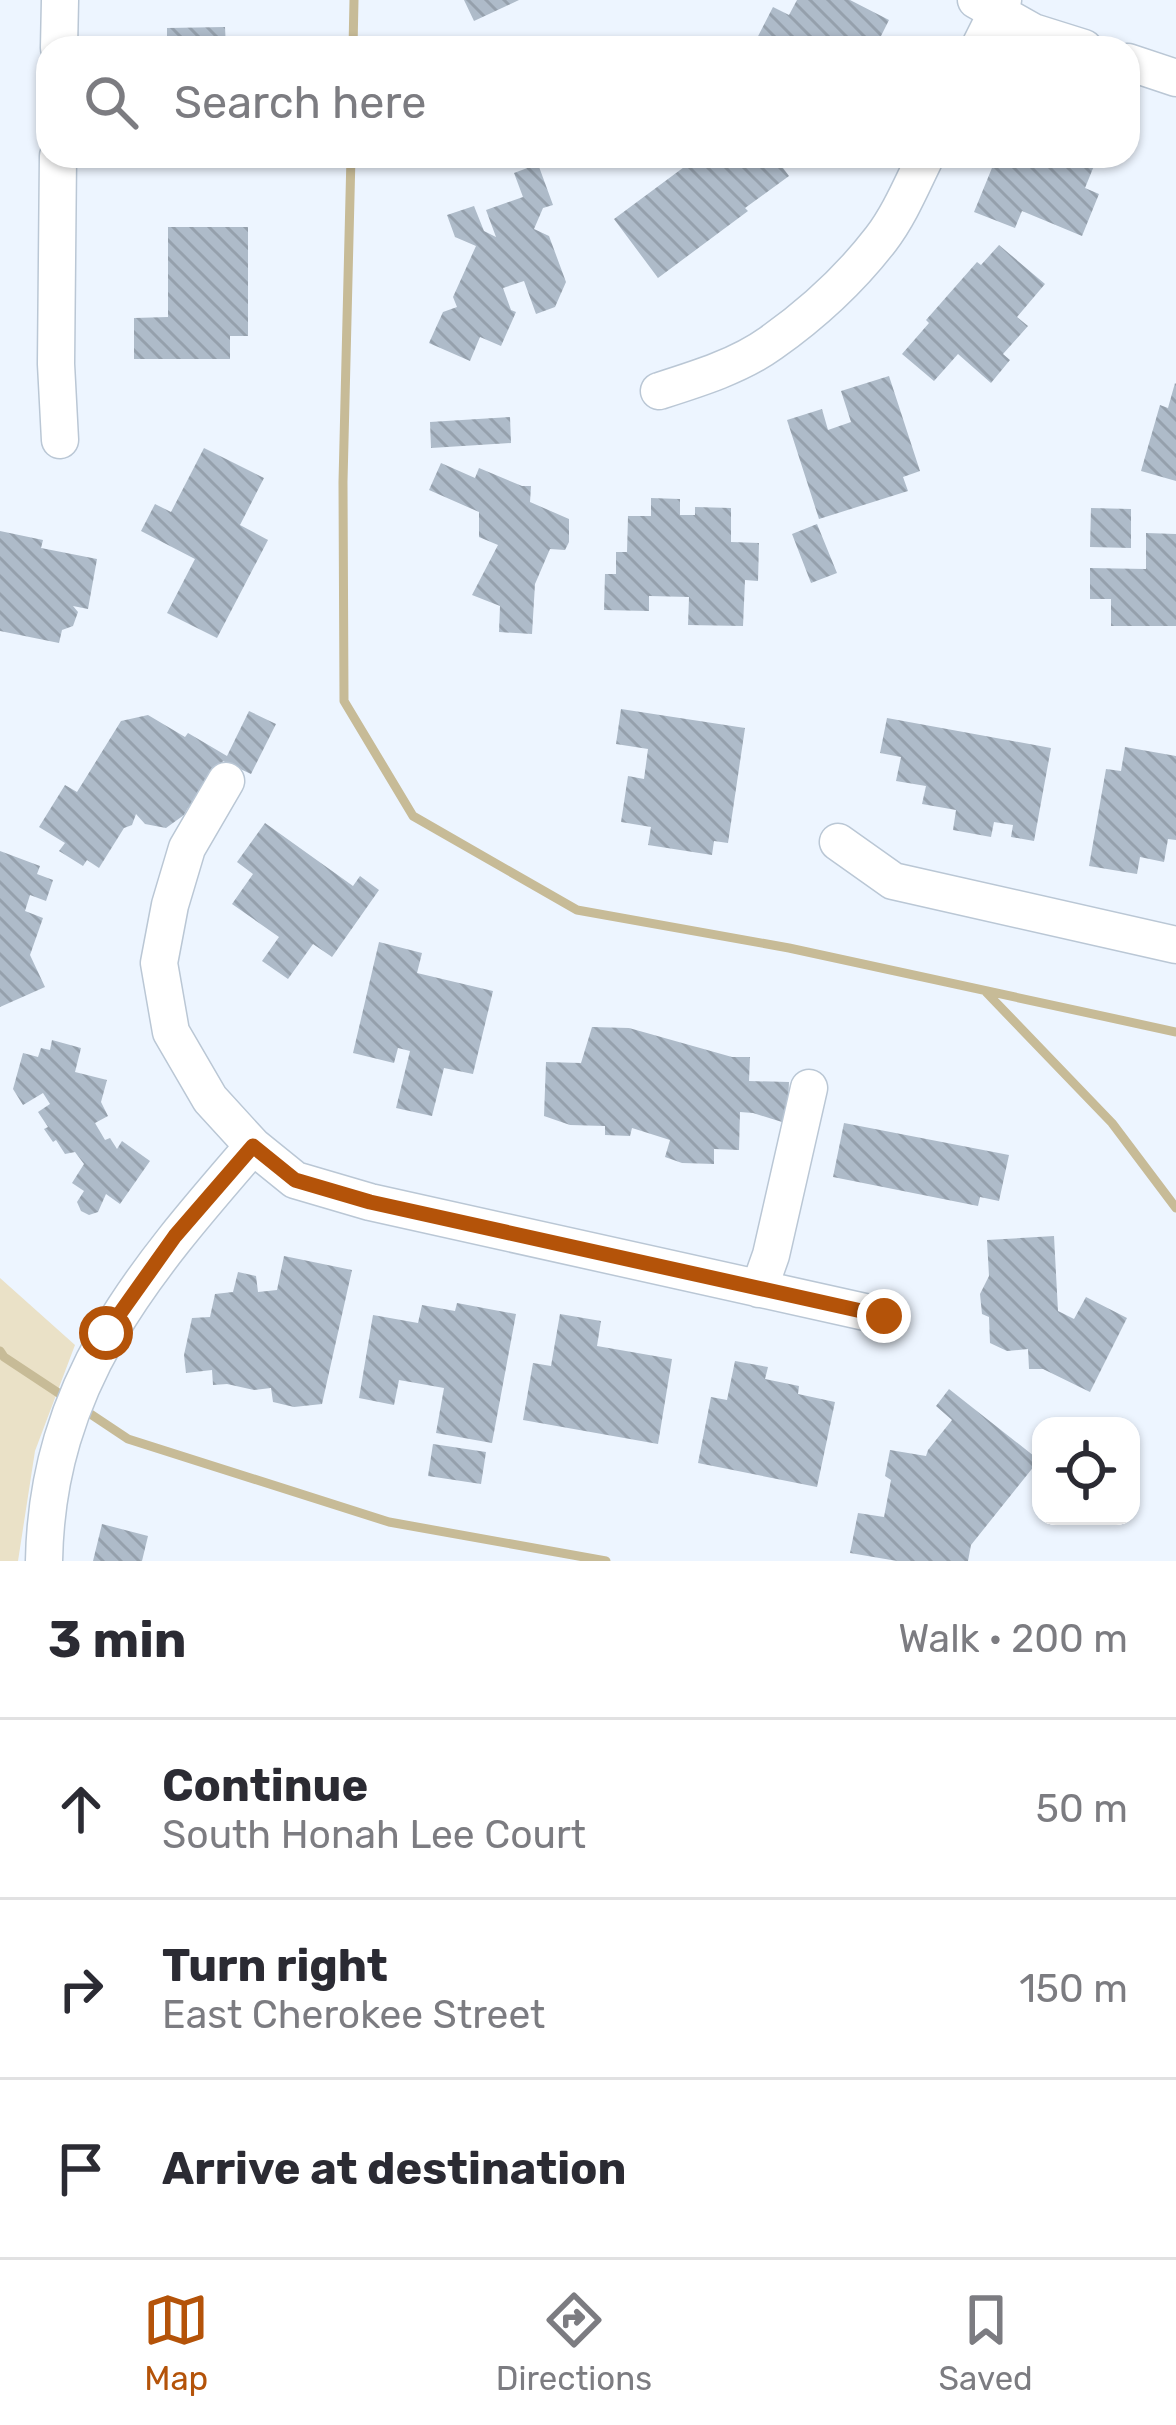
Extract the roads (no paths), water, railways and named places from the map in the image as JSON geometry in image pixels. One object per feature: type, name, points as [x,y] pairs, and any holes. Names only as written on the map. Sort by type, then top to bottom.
[{"type":"street","points":[[59,36],[60,0]]},
{"type":"street","points":[[983,36],[992,4],[1046,36]]},
{"type":"street","points":[[1140,66],[1176,78]]},
{"type":"street","points":[[58,168],[60,440]]},
{"type":"street","points":[[659,391],[706,376],[769,345],[832,292],[881,238],[920,168]]},
{"type":"street","points":[[226,781],[187,848],[159,963],[171,1032],[210,1100],[253,1146],[295,1180],[370,1202],[884,1316]]},
{"type":"street","points":[[838,842],[893,881],[1176,945]]},
{"type":"street","points":[[758,1289],[771,1255],[808,1088]]},
{"type":"street","points":[[44,1561],[51,1489],[63,1434],[106,1333],[161,1255],[253,1146]]},
{"type":"waterway","points":[[353,36],[354,0]]},
{"type":"waterway","points":[[351,168],[343,482],[344,701],[413,816],[577,910],[789,948],[1176,1032]]},
{"type":"waterway","points":[[985,991],[1112,1123],[1176,1208]]},
{"type":"waterway","points":[[0,1351],[69,1400]]},
{"type":"waterway","points":[[83,1409],[128,1439],[389,1522],[606,1561]]}]
